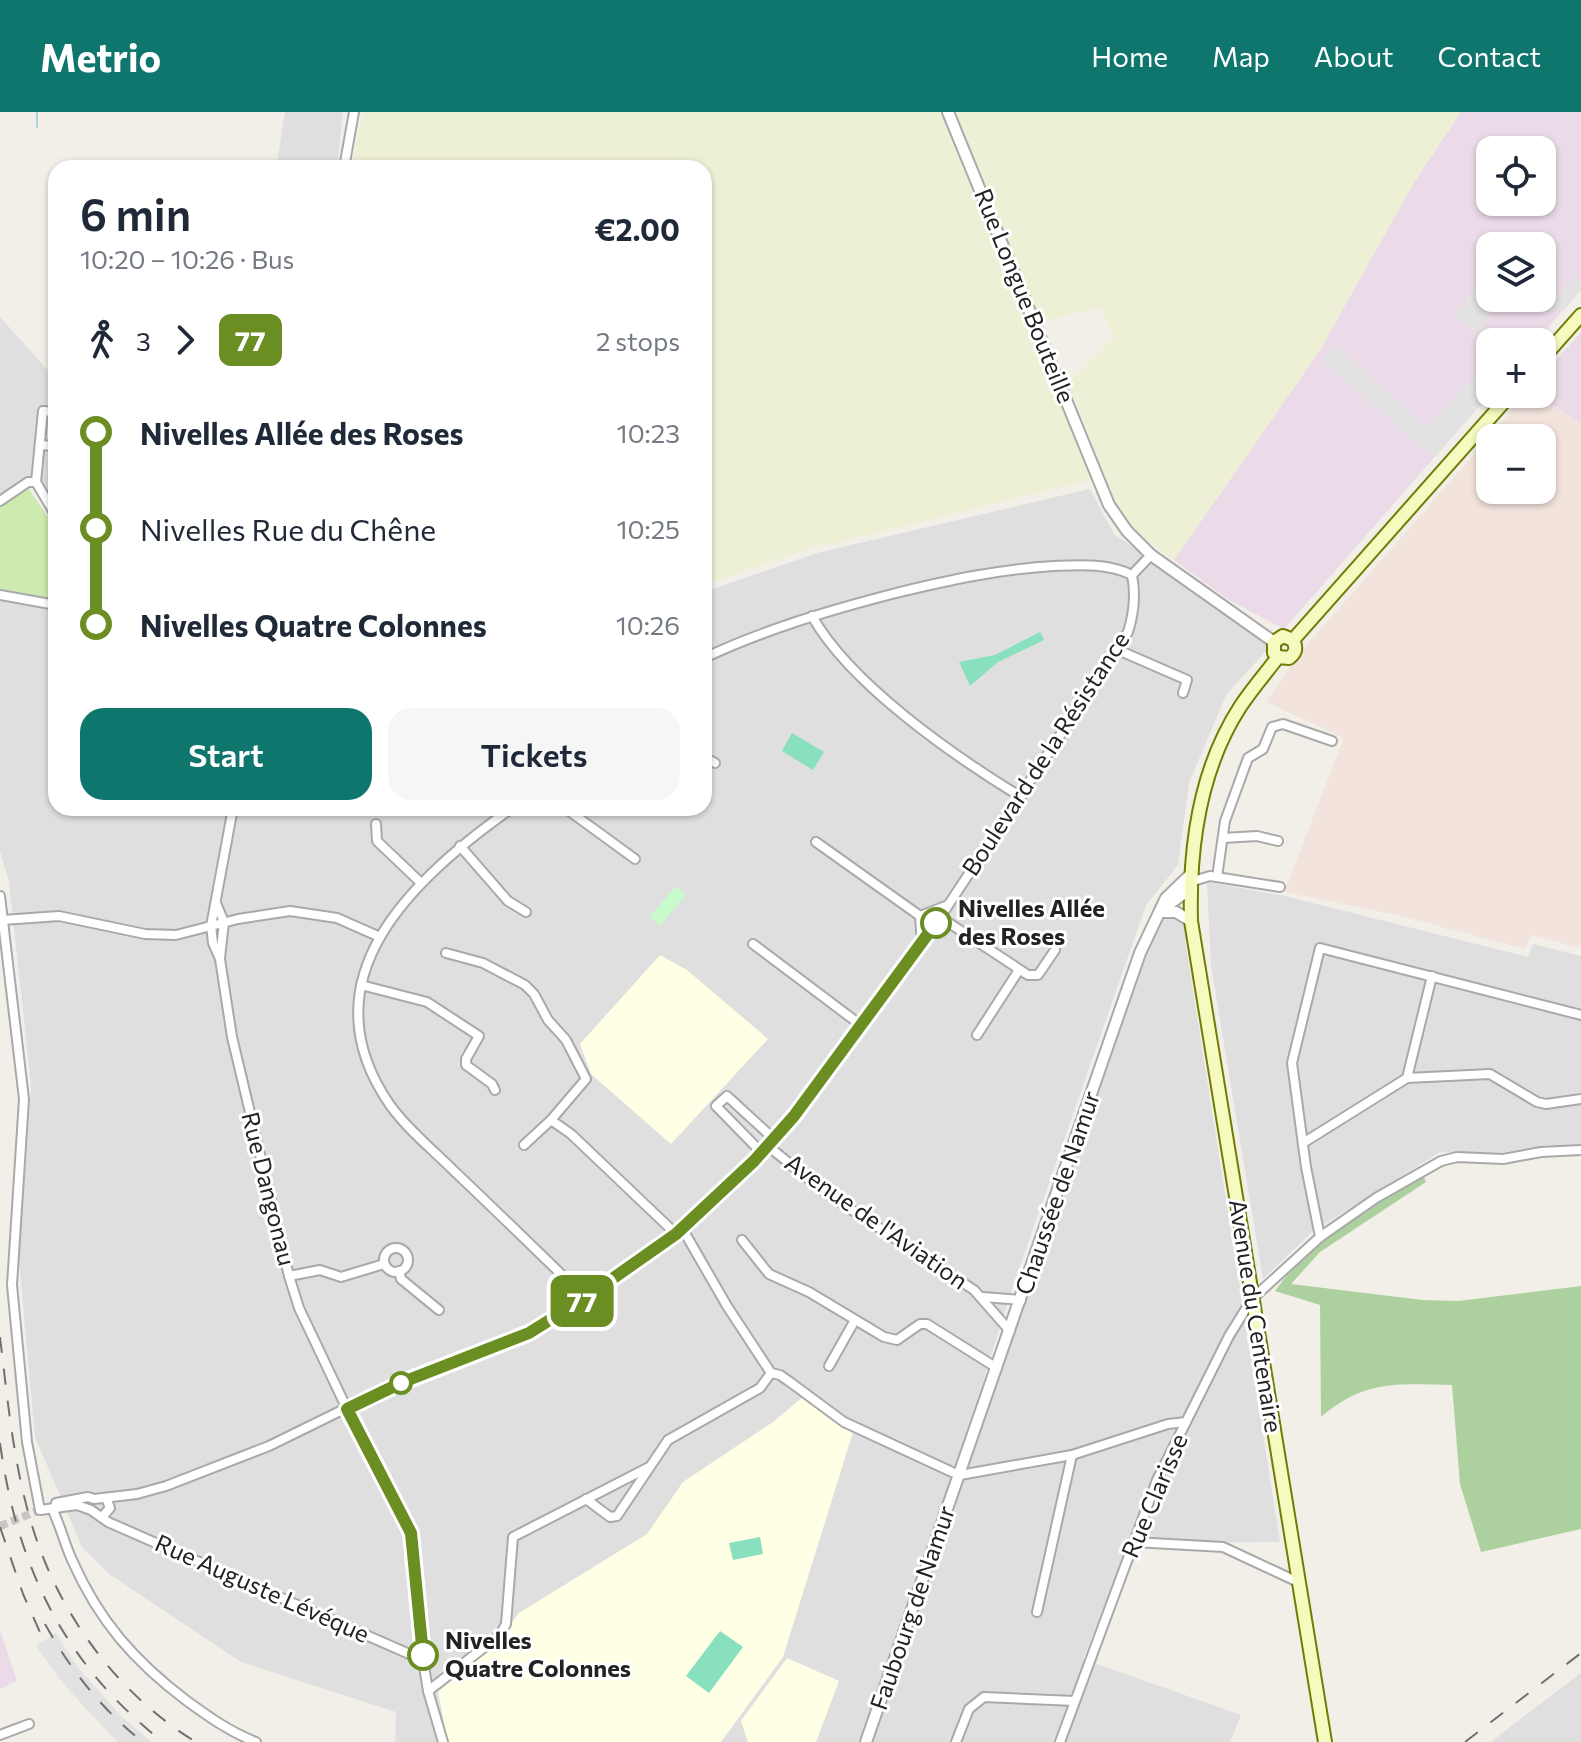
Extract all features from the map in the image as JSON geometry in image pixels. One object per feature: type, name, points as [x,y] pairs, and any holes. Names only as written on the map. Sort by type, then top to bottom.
[{"type":"main road","points":[[1556,343],[1581,315]]},
{"type":"main road","points":[[1293,640],[1499,408]]},
{"type":"main road","points":[[1283,636],[1293,640],[1296,645],[1294,654],[1289,658],[1278,657],[1274,653],[1274,642],[1283,636]]},
{"type":"main road","name":"Avenue du Centenaire","points":[[1278,657],[1239,708],[1215,759],[1200,805],[1191,882],[1191,921],[1325,1742]]},
{"type":"street","points":[[345,160],[354,112]]},
{"type":"street","name":"Rue Longue Bouteille","points":[[948,112],[1098,480],[1127,531],[1151,555]]},
{"type":"street","points":[[48,411],[43,411],[36,482],[48,502]]},
{"type":"street","points":[[40,445],[48,446]]},
{"type":"street","points":[[0,501],[28,482],[36,482]]},
{"type":"street","points":[[712,655],[812,616],[953,579],[1019,568],[1108,567],[1132,575],[1151,555],[1274,642]]},
{"type":"street","name":"Boulevard de la Résistance","points":[[106,1498],[166,1486],[269,1446],[403,1382],[519,1338],[588,1296],[679,1231],[768,1146],[922,945],[1118,650],[1133,615],[1135,589],[1132,575]]},
{"type":"street","points":[[0,595],[48,604]]},
{"type":"street","points":[[812,616],[819,630],[840,653],[902,711],[967,762],[1021,797]]},
{"type":"street","points":[[1118,650],[1187,680],[1183,693]]},
{"type":"street","points":[[1217,877],[1225,821],[1248,758],[1263,749],[1272,727],[1283,724],[1332,741]]},
{"type":"street","points":[[211,926],[232,816]]},
{"type":"street","points":[[501,816],[460,846],[420,882],[380,937],[361,985],[358,1012],[362,1042],[375,1080],[389,1104],[410,1128],[563,1276],[588,1296]]},
{"type":"street","points":[[576,816],[635,859]]},
{"type":"street","points":[[376,824],[377,841],[420,882]]},
{"type":"street","points":[[1223,838],[1257,836],[1278,841]]},
{"type":"street","points":[[816,842],[920,916]]},
{"type":"street","points":[[460,846],[508,901],[526,912]]},
{"type":"street","points":[[1191,882],[1210,876],[1280,887]]},
{"type":"street","name":"Chaussée de Namur","points":[[960,1475],[1139,957],[1166,898],[1191,882]]},
{"type":"street","points":[[0,896],[24,1099],[12,1285],[27,1442],[40,1510]]},
{"type":"street","points":[[216,903],[224,922]]},
{"type":"street","points":[[920,916],[948,905]]},
{"type":"street","points":[[3,920],[59,916],[145,934],[176,935],[264,913],[290,911],[337,918],[380,937]]},
{"type":"street","points":[[1158,912],[1176,912],[1191,921]]},
{"type":"street","points":[[920,916],[922,945]]},
{"type":"street","points":[[940,917],[1019,970],[1038,975],[1055,950]]},
{"type":"street","name":"Rue Dangonau","points":[[220,959],[224,922]]},
{"type":"street","name":"Rue Dangonau","points":[[211,926],[213,943],[220,959],[235,1050],[299,1308],[411,1533],[423,1660],[428,1691],[443,1742]]},
{"type":"street","points":[[753,944],[862,1026]]},
{"type":"street","points":[[1320,1237],[1292,1063],[1320,948],[1581,1015]]},
{"type":"street","points":[[446,953],[483,963],[525,985],[534,994],[548,1020],[566,1040],[586,1079],[551,1120],[524,1145]]},
{"type":"street","points":[[977,1035],[1019,970]]},
{"type":"street","points":[[1407,1078],[1432,976]]},
{"type":"street","points":[[361,985],[427,1002],[479,1036],[466,1059],[466,1065],[492,1084],[495,1090]]},
{"type":"street","points":[[1303,1143],[1407,1078],[1490,1074],[1537,1102],[1546,1104],[1581,1099]]},
{"type":"street","points":[[727,1096],[768,1146],[716,1106],[727,1096]]},
{"type":"street","points":[[551,1120],[571,1134],[679,1231],[771,1373],[780,1375],[851,1425],[960,1475],[1072,1455],[1168,1424],[1186,1422]]},
{"type":"street","name":"Avenue de l'Aviation","points":[[768,1146],[826,1193],[983,1297],[1010,1331]]},
{"type":"street","name":"Rue Clarisse","points":[[1060,1742],[1157,1480],[1233,1329],[1252,1299],[1320,1237],[1410,1177],[1450,1157],[1503,1159],[1541,1152],[1581,1150]]},
{"type":"street","points":[[742,1240],[769,1274],[809,1292],[892,1341],[920,1324],[927,1324],[997,1368]]},
{"type":"street","points":[[389,1250],[402,1250],[407,1256],[407,1263],[399,1271],[384,1264],[383,1257],[389,1250]]},
{"type":"street","points":[[289,1276],[320,1270],[341,1277],[384,1264]]},
{"type":"street","points":[[399,1271],[401,1279],[439,1310]]},
{"type":"street","name":"Avenue de l'Aviation","points":[[983,1297],[1021,1300]]},
{"type":"street","points":[[829,1366],[855,1320]]},
{"type":"street","points":[[586,1499],[610,1517],[617,1516],[668,1440],[760,1388],[771,1373]]},
{"type":"street","points":[[1037,1612],[1072,1455]]},
{"type":"street","points":[[428,1691],[500,1635],[506,1624],[513,1537],[649,1467]]},
{"type":"street","name":"Faubourg de Namur","points":[[866,1742],[960,1475]]},
{"type":"street","points":[[88,1497],[106,1498],[110,1508],[102,1517],[95,1516],[91,1510],[71,1505],[40,1510],[45,1501],[88,1497]]},
{"type":"street","points":[[75,1498],[56,1503],[54,1513],[72,1561],[98,1611],[128,1650],[157,1678],[217,1723],[256,1742]]},
{"type":"street","points":[[91,1510],[94,1499]]},
{"type":"street","name":"Rue Auguste Lévéque","points":[[102,1517],[423,1660]]},
{"type":"street","points":[[1134,1542],[1223,1547],[1298,1582]]},
{"type":"street","points":[[956,1742],[969,1709],[984,1697],[1075,1701]]},
{"type":"street","points":[[0,1735],[29,1724]]},
{"type":"shaded area","points":[[285,112],[343,112],[338,160],[277,160]]},
{"type":"shaded area","points":[[363,112],[940,112],[1092,480],[805,550],[712,582],[712,160],[353,160]]},
{"type":"shaded area","points":[[955,112],[1461,112],[1413,184],[1320,350],[1174,560],[1130,523],[1114,500],[1068,383],[1113,337],[1101,307],[1041,321]]},
{"type":"shaded area","points":[[1461,112],[1581,112],[1581,290],[1547,328],[1476,328],[1478,408],[1284,629],[1229,600],[1174,560],[1320,350],[1413,184]]},
{"type":"shaded area","points":[[1573,277],[1581,281],[1581,290],[1563,311],[1558,307],[1556,310],[1558,296]]},
{"type":"shaded area","points":[[1476,285],[1476,312],[1492,312],[1483,326],[1486,328],[1476,328],[1476,331],[1453,316],[1453,308],[1461,308]]},
{"type":"shaded area","points":[[0,317],[48,370],[48,506],[32,480],[0,500]]},
{"type":"shaded area","points":[[1581,332],[1581,424],[1556,408],[1556,361]]},
{"type":"shaded area","points":[[1334,345],[1428,428],[1476,374],[1478,408],[1434,458],[1321,360]]},
{"type":"shaded area","points":[[1515,408],[1556,408],[1581,424],[1581,948],[1532,935],[1525,949],[1397,915],[1284,892],[1344,738],[1266,702],[1297,656],[1476,452],[1476,504],[1556,504],[1556,424],[1501,424]]},
{"type":"shaded area","points":[[1090,489],[1114,534],[1272,644],[1226,695],[1189,783],[1178,865],[1146,905],[1009,1298],[959,1459],[859,1742],[395,1742],[396,1712],[241,1662],[108,1573],[82,1547],[35,1437],[19,1260],[31,1085],[9,882],[0,851],[0,596],[48,605],[48,816],[712,816],[712,589],[817,553]]},
{"type":"shaded area","points":[[1207,882],[1285,896],[1528,957],[1533,944],[1581,956],[1581,1146],[1492,1153],[1440,1152],[1312,1232],[1263,1279],[1211,965]]},
{"type":"shaded area","points":[[1174,914],[1185,924],[1185,940],[1280,1542],[1130,1543],[1083,1659],[1241,1715],[1230,1742],[869,1742],[1154,931],[1166,916]]},
{"type":"shaded area","points":[[660,955],[687,970],[768,1039],[671,1144],[591,1074],[580,1044]]},
{"type":"shaded area","points":[[804,1396],[853,1432],[783,1657],[721,1742],[448,1742],[438,1692],[495,1645],[519,1613],[647,1534],[683,1482],[773,1422]]},
{"type":"shaded area","points":[[0,1630],[17,1681],[0,1689]]},
{"type":"shaded area","points":[[56,1633],[76,1665],[122,1717],[152,1742],[118,1742],[86,1709],[36,1646]]},
{"type":"shaded area","points":[[787,1658],[839,1681],[816,1742],[748,1742],[741,1721]]},
{"type":"shaded area","points":[[1581,1673],[1581,1742],[1491,1742],[1506,1730]]},
{"type":"green space","points":[[27,486],[48,517],[48,600],[0,591],[0,504]]},
{"type":"green space","points":[[1040,632],[1044,640],[998,662],[970,686],[959,662],[995,655]]},
{"type":"green space","points":[[792,733],[824,752],[813,770],[782,751]]},
{"type":"green space","points":[[676,886],[686,895],[660,926],[649,917]]},
{"type":"green space","points":[[1423,1175],[1426,1182],[1320,1252],[1291,1284],[1423,1300],[1458,1301],[1581,1286],[1581,1529],[1481,1552],[1460,1484],[1452,1385],[1383,1386],[1352,1396],[1321,1417],[1320,1305],[1275,1291],[1289,1273],[1324,1241]]},
{"type":"green space","points":[[760,1537],[763,1554],[733,1560],[729,1543]]},
{"type":"green space","points":[[720,1631],[743,1647],[709,1693],[686,1676]]},
{"type":"waterway","points":[[37,112],[37,127]]},
{"type":"tunnel","points":[[0,1526],[40,1510]]},
{"type":"railway","points":[[0,1337],[22,1486],[35,1535],[61,1596],[97,1652],[119,1678],[168,1723],[196,1742]]},
{"type":"railway","points":[[0,1443],[19,1531],[33,1572],[51,1610],[72,1646],[98,1680],[128,1712],[163,1742]]},
{"type":"railway","points":[[0,1527],[23,1594],[43,1639]]},
{"type":"railway","points":[[45,1624],[88,1688],[143,1742]]},
{"type":"railway","points":[[1465,1742],[1581,1653]]},
{"type":"bus line","name":"77","points":[[423,1655],[411,1533],[347,1409],[403,1382],[529,1333],[676,1234],[754,1161],[794,1116],[936,923]]},
{"type":"place","name":"Nivelles Allée des Roses","points":[[936,923]]},
{"type":"place","name":"Nivelles Quatre Colonnes","points":[[423,1655]]}]
